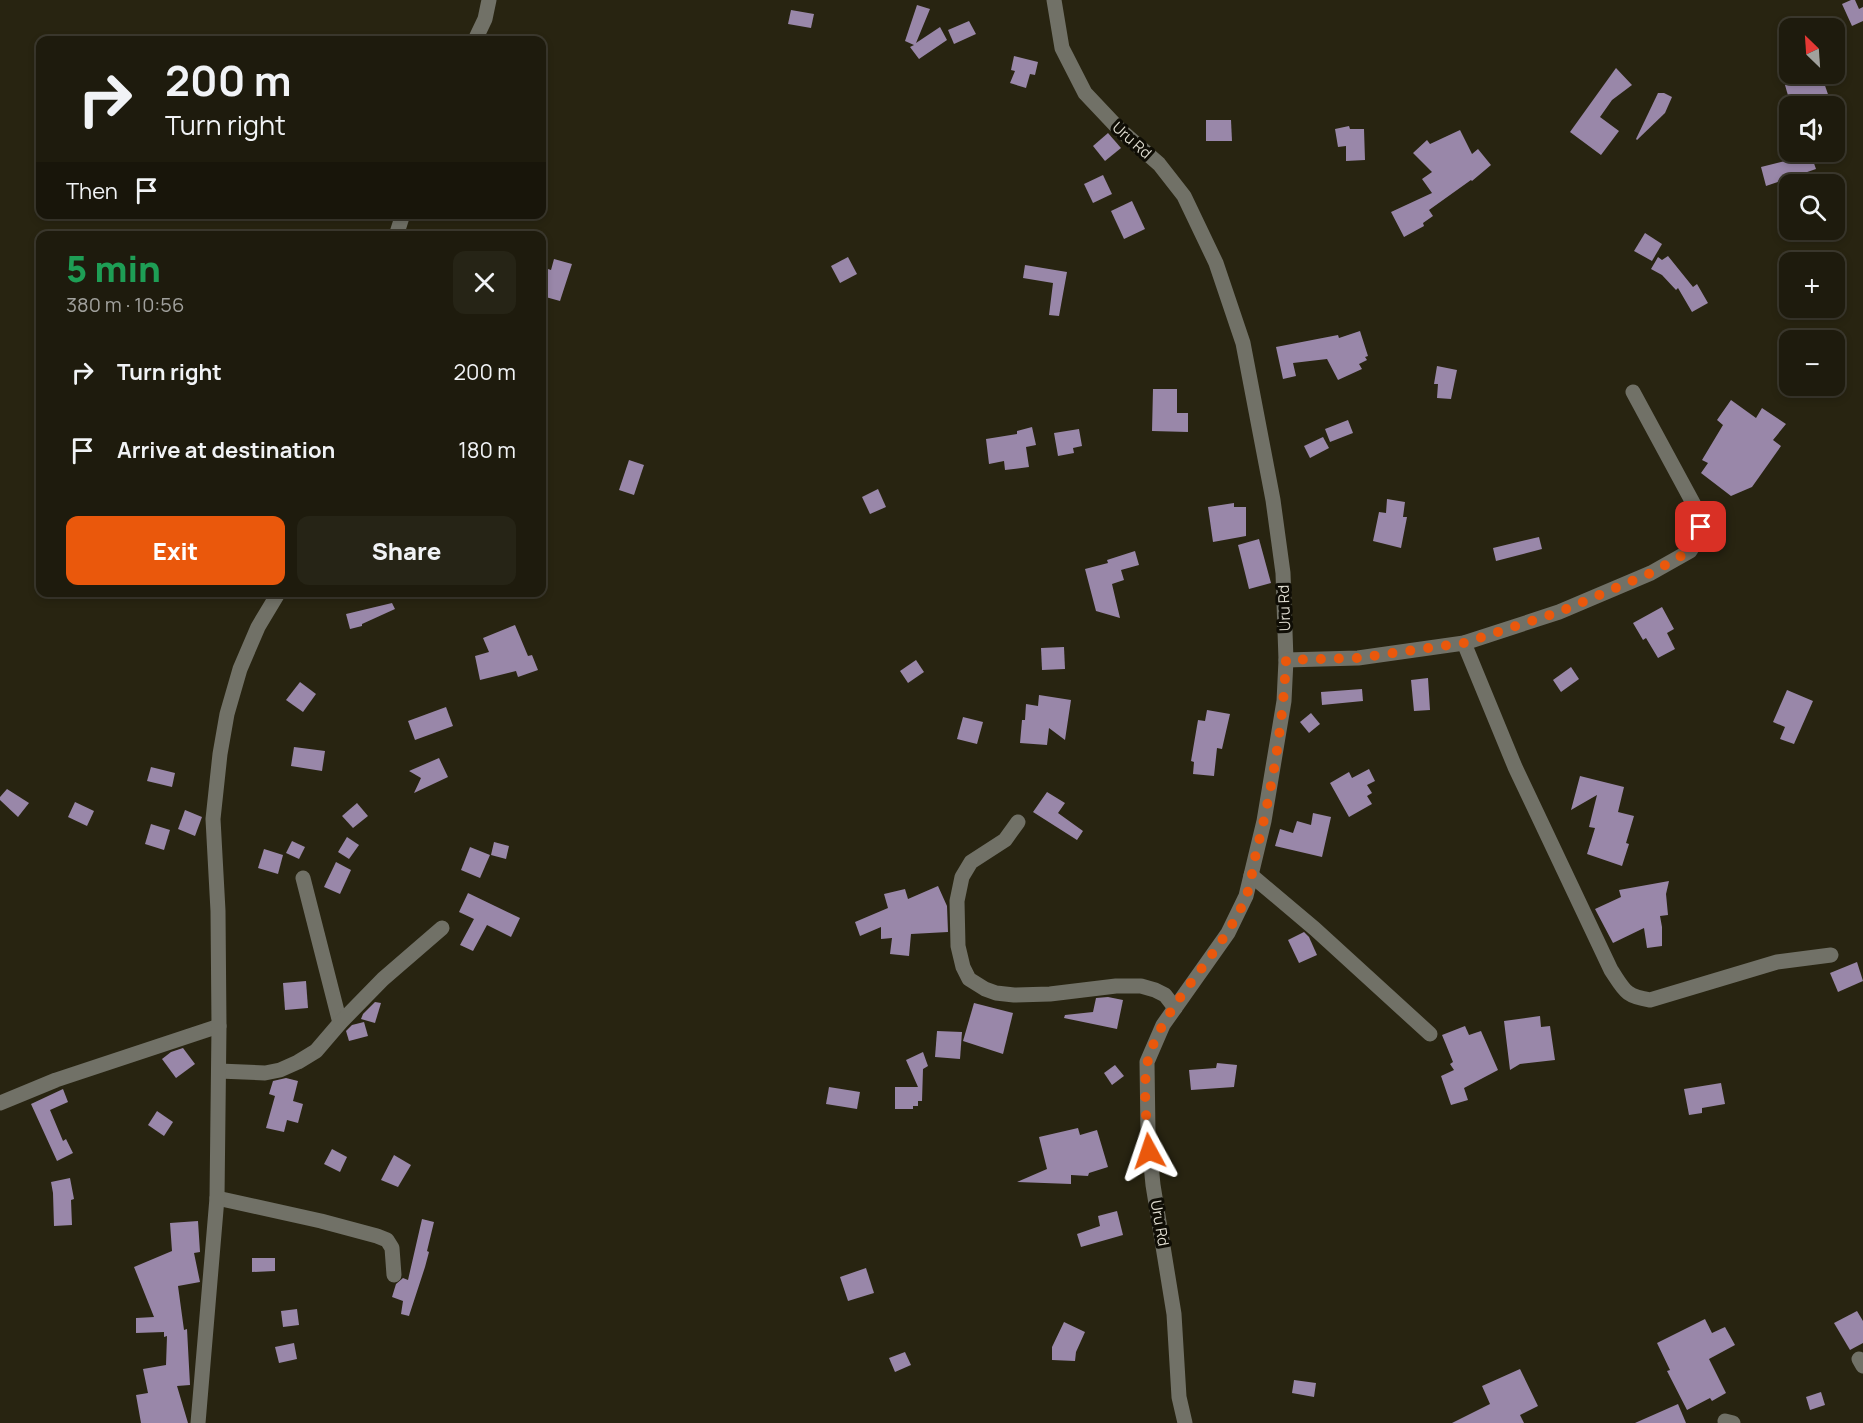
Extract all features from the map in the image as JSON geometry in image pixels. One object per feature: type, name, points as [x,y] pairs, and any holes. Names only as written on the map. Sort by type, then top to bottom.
[{"type":"street","points":[[477,36],[489,0]]},
{"type":"street","name":"Uru Rd","points":[[1054,0],[1062,48],[1085,93],[1119,129],[1159,164],[1172,180],[1184,196],[1216,262],[1243,343],[1264,448],[1283,573],[1286,660],[1284,700],[1264,821],[1246,896],[1228,933],[1163,1025],[1147,1062],[1146,1102],[1153,1185],[1174,1314],[1179,1397],[1185,1423]]},
{"type":"street","points":[[1286,660],[1358,658],[1464,643],[1559,612],[1651,573],[1690,551],[1701,527],[1699,514],[1633,392]]},
{"type":"street","points":[[198,1423],[217,1198],[218,911],[213,819],[227,714],[240,669],[258,627],[276,597]]},
{"type":"street","points":[[1464,643],[1515,767],[1611,970],[1622,987],[1633,997],[1650,1000],[1777,962],[1831,955]]},
{"type":"street","points":[[1018,822],[1005,840],[971,862],[962,877],[957,901],[958,946],[963,967],[969,979],[996,993],[1014,995],[1141,986],[1165,995],[1174,1008]]},
{"type":"street","points":[[1251,875],[1315,929],[1430,1034]]},
{"type":"street","points":[[303,878],[340,1023]]},
{"type":"street","points":[[219,1071],[266,1073],[280,1070],[316,1051],[383,979],[442,928]]},
{"type":"street","points":[[0,1103],[56,1080],[219,1026]]},
{"type":"street","points":[[217,1198],[321,1221],[387,1240],[392,1248],[394,1275]]},
{"type":"building","points":[[1855,0],[1859,9],[1863,7],[1863,21],[1852,26],[1842,4]]},
{"type":"building","points":[[917,5],[930,9],[916,43],[940,27],[947,40],[919,59],[910,47],[914,45],[905,41]]},
{"type":"building","points":[[791,10],[814,14],[811,28],[788,24]]},
{"type":"building","points":[[969,21],[976,34],[954,44],[948,30]]},
{"type":"building","points":[[1014,56],[1038,62],[1035,75],[1030,74],[1026,88],[1010,83],[1015,71],[1011,70]]},
{"type":"building","points":[[1616,68],[1632,85],[1612,100],[1600,117],[1619,131],[1601,155],[1570,132]]},
{"type":"building","points":[[1824,84],[1829,96],[1788,96],[1785,85]]},
{"type":"building","points":[[1658,93],[1672,97],[1665,113],[1637,140],[1636,139]]},
{"type":"building","points":[[1206,120],[1231,120],[1232,141],[1206,141]]},
{"type":"building","points":[[1349,126],[1350,129],[1364,129],[1365,160],[1346,161],[1346,146],[1338,147],[1335,129]]},
{"type":"building","points":[[1460,130],[1472,154],[1478,149],[1491,165],[1429,210],[1433,216],[1423,223],[1424,226],[1404,237],[1391,212],[1432,193],[1422,179],[1432,172],[1413,153],[1427,140],[1430,144]]},
{"type":"building","points":[[1108,133],[1121,148],[1105,161],[1093,146]]},
{"type":"building","points":[[1781,162],[1814,162],[1816,169],[1801,174],[1779,174],[1779,182],[1766,186],[1761,167]]},
{"type":"building","points":[[1103,175],[1112,194],[1093,203],[1084,184]]},
{"type":"building","points":[[1132,201],[1145,229],[1124,239],[1111,211]]},
{"type":"building","points":[[1645,233],[1662,244],[1652,261],[1634,251]]},
{"type":"building","points":[[1668,256],[1693,287],[1697,284],[1708,303],[1692,312],[1678,288],[1676,290],[1662,275],[1651,269],[1658,257],[1662,260]]},
{"type":"building","points":[[848,257],[857,274],[840,283],[831,266]]},
{"type":"building","points":[[554,259],[572,264],[560,301],[546,297],[546,268],[551,270]]},
{"type":"building","points":[[1025,265],[1067,272],[1059,316],[1049,315],[1053,283],[1023,278]]},
{"type":"building","points":[[1360,331],[1368,356],[1365,357],[1367,360],[1359,364],[1362,369],[1338,380],[1327,359],[1293,363],[1296,376],[1283,379],[1276,347],[1338,335],[1339,338]]},
{"type":"building","points":[[1437,366],[1457,370],[1451,399],[1437,398],[1438,384],[1434,384]]},
{"type":"building","points":[[1153,389],[1177,389],[1177,413],[1188,413],[1188,432],[1152,431]]},
{"type":"building","points":[[1731,400],[1756,418],[1762,408],[1786,424],[1773,440],[1781,446],[1752,487],[1731,496],[1701,473],[1708,463],[1702,460],[1723,425],[1717,420]]},
{"type":"building","points":[[1348,420],[1353,433],[1330,442],[1325,429]]},
{"type":"building","points":[[1032,427],[1036,445],[1026,447],[1029,467],[1005,470],[1004,461],[989,464],[986,439],[1017,434],[1017,431]]},
{"type":"building","points":[[1079,429],[1082,446],[1073,448],[1074,453],[1058,456],[1054,433]]},
{"type":"building","points":[[1323,437],[1329,448],[1310,458],[1304,446]]},
{"type":"building","points":[[629,460],[644,465],[634,495],[619,490]]},
{"type":"building","points":[[878,489],[886,507],[870,514],[862,497]]},
{"type":"building","points":[[1387,499],[1405,502],[1403,517],[1407,517],[1401,548],[1373,541],[1379,512],[1386,513]]},
{"type":"building","points":[[1234,503],[1234,507],[1246,507],[1246,536],[1213,542],[1208,507]]},
{"type":"building","points":[[1539,537],[1542,549],[1496,561],[1493,548]]},
{"type":"building","points":[[1259,539],[1271,583],[1249,589],[1238,545]]},
{"type":"building","points":[[1135,551],[1139,565],[1121,570],[1124,580],[1112,584],[1120,618],[1096,611],[1085,569],[1108,563],[1107,560]]},
{"type":"building","points":[[392,603],[395,609],[362,626],[350,629],[346,614]]},
{"type":"building","points":[[1662,607],[1674,629],[1667,633],[1675,649],[1658,658],[1646,638],[1643,640],[1633,623]]},
{"type":"building","points":[[515,625],[528,656],[532,655],[538,670],[518,677],[516,671],[480,680],[475,656],[489,652],[483,638]]},
{"type":"building","points":[[1064,647],[1065,669],[1042,670],[1041,648]]},
{"type":"building","points":[[916,660],[924,672],[908,683],[900,671]]},
{"type":"building","points":[[1571,667],[1579,679],[1561,692],[1553,680]]},
{"type":"building","points":[[1428,678],[1430,710],[1414,711],[1411,680]]},
{"type":"building","points":[[300,682],[316,694],[303,712],[286,700]]},
{"type":"building","points":[[1362,689],[1363,701],[1322,705],[1321,692]]},
{"type":"building","points":[[1787,690],[1813,701],[1794,744],[1780,739],[1785,727],[1773,722]]},
{"type":"building","points":[[1039,695],[1071,700],[1065,740],[1049,728],[1047,745],[1020,743],[1026,704],[1038,706]]},
{"type":"building","points":[[446,707],[453,726],[415,740],[408,721]]},
{"type":"building","points":[[1207,710],[1230,714],[1222,749],[1217,748],[1214,776],[1193,774],[1194,762],[1191,761],[1198,720],[1205,721]]},
{"type":"building","points":[[1311,713],[1320,724],[1309,733],[1300,722]]},
{"type":"building","points":[[963,717],[983,722],[977,744],[957,739]]},
{"type":"building","points":[[294,747],[325,751],[322,771],[291,766]]},
{"type":"building","points":[[439,758],[448,777],[414,793],[421,778],[409,771]]},
{"type":"building","points":[[151,767],[175,773],[172,787],[147,781]]},
{"type":"building","points":[[1369,769],[1375,781],[1367,785],[1372,793],[1367,796],[1372,804],[1349,817],[1330,783],[1349,772],[1352,778]]},
{"type":"building","points":[[1580,776],[1624,787],[1618,812],[1634,816],[1622,866],[1587,854],[1595,828],[1589,827],[1597,795],[1571,810]]},
{"type":"building","points":[[7,789],[29,803],[18,817],[0,800]]},
{"type":"building","points":[[1047,792],[1065,803],[1058,813],[1083,831],[1077,840],[1033,812]]},
{"type":"building","points":[[75,802],[94,811],[87,826],[68,817]]},
{"type":"building","points":[[357,803],[368,816],[353,828],[342,816]]},
{"type":"building","points":[[185,810],[202,817],[195,836],[178,829]]},
{"type":"building","points":[[1313,813],[1331,817],[1322,857],[1275,846],[1280,829],[1293,833],[1297,821],[1311,825]]},
{"type":"building","points":[[151,824],[170,830],[164,850],[145,844]]},
{"type":"building","points":[[347,837],[359,845],[349,859],[338,852]]},
{"type":"building","points":[[292,841],[305,847],[299,859],[286,853]]},
{"type":"building","points":[[494,842],[509,846],[506,859],[491,855]]},
{"type":"building","points":[[470,847],[490,855],[480,878],[461,870]]},
{"type":"building","points":[[264,849],[283,855],[278,874],[258,868]]},
{"type":"building","points":[[336,862],[351,870],[340,894],[324,887]]},
{"type":"building","points":[[1669,881],[1666,894],[1668,915],[1660,916],[1662,946],[1647,948],[1644,928],[1613,943],[1595,909],[1621,897],[1619,890]]},
{"type":"building","points":[[938,886],[947,906],[948,932],[911,934],[909,956],[890,954],[892,938],[881,939],[881,927],[860,936],[855,922],[888,908],[884,894],[905,889],[908,899]]},
{"type":"building","points":[[468,893],[520,918],[511,937],[487,925],[473,951],[460,945],[474,919],[459,912]]},
{"type":"building","points":[[1304,932],[1309,937],[1317,955],[1299,963],[1288,940]]},
{"type":"building","points":[[1857,962],[1863,981],[1838,992],[1830,973]]},
{"type":"building","points":[[306,981],[308,1008],[285,1010],[283,983]]},
{"type":"building","points":[[1108,997],[1123,1000],[1117,1029],[1064,1018],[1065,1015],[1093,1012],[1096,998]]},
{"type":"building","points":[[375,1002],[381,1003],[375,1023],[361,1019],[363,1014]]},
{"type":"building","points":[[974,1003],[1013,1013],[1003,1054],[963,1041]]},
{"type":"building","points":[[1540,1016],[1541,1027],[1550,1026],[1555,1060],[1520,1064],[1510,1070],[1504,1021]]},
{"type":"building","points":[[364,1022],[368,1036],[349,1041],[346,1031],[352,1025]]},
{"type":"building","points":[[1465,1026],[1469,1035],[1481,1031],[1498,1070],[1464,1088],[1468,1100],[1451,1105],[1441,1076],[1454,1070],[1450,1064],[1453,1062],[1442,1035]]},
{"type":"building","points":[[937,1031],[962,1032],[960,1059],[935,1057]]},
{"type":"building","points":[[183,1048],[195,1064],[176,1078],[162,1059],[171,1052]]},
{"type":"building","points":[[923,1052],[928,1066],[923,1069],[922,1101],[918,1101],[918,1106],[913,1106],[913,1109],[895,1109],[895,1087],[918,1087],[906,1060]]},
{"type":"building","points":[[1217,1063],[1237,1065],[1234,1087],[1191,1090],[1189,1070],[1216,1068]]},
{"type":"building","points":[[1115,1065],[1124,1076],[1112,1085],[1104,1073]]},
{"type":"building","points":[[286,1078],[298,1081],[293,1101],[303,1104],[298,1123],[287,1120],[284,1132],[266,1128],[275,1096],[269,1094],[273,1081]]},
{"type":"building","points":[[1721,1083],[1725,1104],[1702,1108],[1702,1113],[1689,1115],[1684,1089]]},
{"type":"building","points":[[829,1087],[860,1092],[857,1109],[826,1104]]},
{"type":"building","points":[[63,1089],[68,1102],[50,1110],[63,1141],[66,1139],[73,1153],[57,1161],[31,1104]]},
{"type":"building","points":[[157,1111],[173,1122],[164,1136],[148,1125]]},
{"type":"building","points":[[1078,1128],[1080,1135],[1097,1130],[1108,1167],[1089,1173],[1088,1176],[1071,1175],[1071,1184],[1017,1182],[1047,1169],[1039,1137]]},
{"type":"building","points":[[332,1149],[347,1157],[340,1172],[324,1164]]},
{"type":"building","points":[[394,1155],[411,1165],[398,1187],[381,1180]]},
{"type":"building","points":[[70,1178],[74,1199],[71,1200],[72,1225],[54,1226],[51,1182]]},
{"type":"building","points":[[1117,1211],[1123,1235],[1081,1247],[1077,1234],[1100,1226],[1098,1216]]},
{"type":"building","points":[[422,1219],[434,1222],[427,1251],[429,1252],[409,1316],[401,1314],[403,1301],[392,1297],[396,1284],[403,1278],[408,1280]]},
{"type":"building","points":[[198,1221],[200,1252],[194,1253],[200,1282],[178,1286],[184,1330],[187,1329],[190,1385],[177,1386],[188,1423],[141,1423],[136,1395],[148,1393],[143,1369],[166,1365],[167,1336],[164,1337],[164,1332],[136,1333],[136,1318],[154,1317],[134,1267],[172,1251],[170,1223]]},
{"type":"building","points":[[252,1258],[275,1258],[275,1271],[252,1272]]},
{"type":"building","points":[[866,1268],[874,1293],[848,1301],[840,1277]]},
{"type":"building","points":[[297,1309],[299,1325],[283,1327],[281,1311]]},
{"type":"building","points":[[1857,1311],[1863,1321],[1863,1343],[1850,1350],[1834,1323]]},
{"type":"building","points":[[1705,1319],[1712,1333],[1725,1327],[1735,1345],[1709,1359],[1726,1393],[1712,1401],[1710,1398],[1687,1410],[1667,1371],[1670,1370],[1657,1343]]},
{"type":"building","points":[[1064,1322],[1085,1332],[1076,1352],[1075,1361],[1052,1360],[1052,1347]]},
{"type":"building","points":[[294,1343],[297,1359],[279,1363],[275,1347]]},
{"type":"building","points":[[905,1352],[911,1365],[895,1372],[889,1358]]},
{"type":"building","points":[[1520,1369],[1538,1406],[1520,1415],[1524,1423],[1452,1423],[1490,1404],[1482,1386]]},
{"type":"building","points":[[1294,1380],[1316,1383],[1314,1397],[1292,1393]]},
{"type":"building","points":[[1821,1392],[1825,1405],[1810,1410],[1806,1397]]},
{"type":"building","points":[[1678,1404],[1686,1423],[1635,1423]]},
{"type":"route","points":[[1149,1151],[1146,1102],[1147,1062],[1163,1025],[1228,933],[1246,896],[1264,821],[1276,752],[1284,700],[1286,660],[1358,658],[1464,643],[1559,612],[1651,573],[1690,551],[1701,527]]}]
